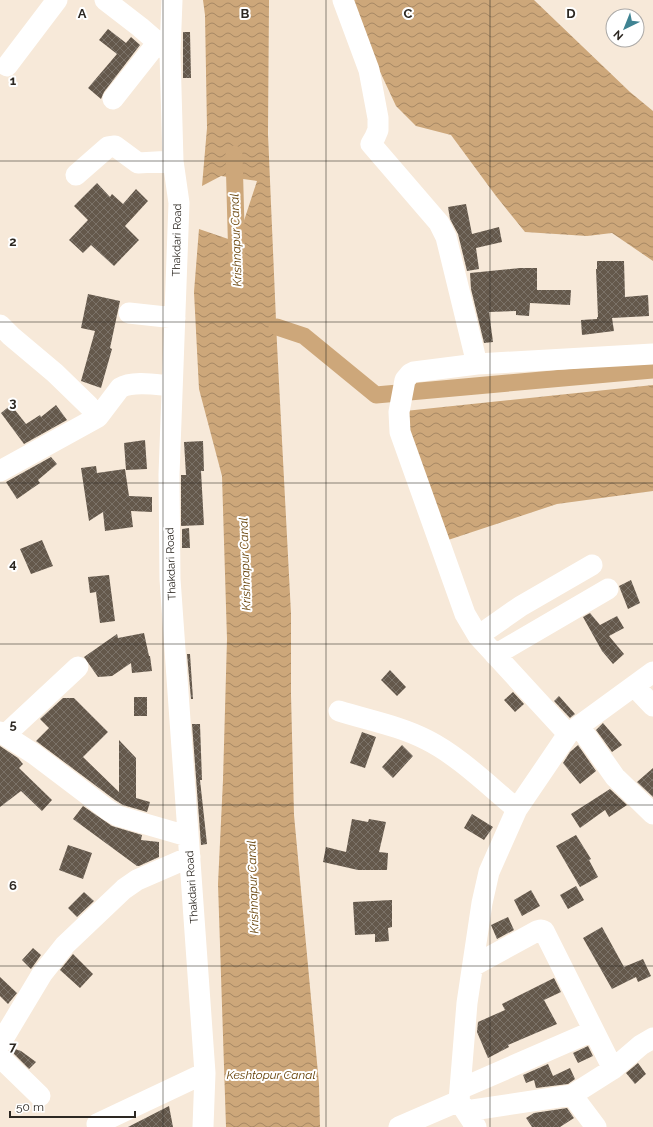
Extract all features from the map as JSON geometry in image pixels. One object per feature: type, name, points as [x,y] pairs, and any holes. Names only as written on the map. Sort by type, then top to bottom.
[{"type":"street","points":[[7,66],[57,0]]},
{"type":"street","points":[[105,0],[164,48],[113,99]]},
{"type":"street","name":"Thakdari Road","points":[[172,0],[164,48],[173,161],[179,203],[169,475],[170,579],[205,1073],[203,1127]]},
{"type":"street","points":[[343,0],[369,70],[378,118],[378,130],[376,137],[371,144],[439,223],[446,237],[476,364]]},
{"type":"street","points":[[76,175],[108,146],[115,146],[138,163],[173,161]]},
{"type":"street","points":[[129,312],[175,318]]},
{"type":"street","points":[[4,335],[55,373],[89,406]]},
{"type":"street","points":[[653,354],[476,364],[414,372],[405,380],[400,412],[400,432],[465,614],[478,636],[573,730],[615,777],[653,814]]},
{"type":"street","points":[[0,471],[98,418],[120,388],[125,385],[172,386]]},
{"type":"street","points":[[478,636],[521,606],[592,565]]},
{"type":"street","points":[[496,655],[608,589]]},
{"type":"street","points":[[78,666],[3,733],[118,816],[188,836]]},
{"type":"street","points":[[465,1107],[467,1003],[482,903],[489,872],[517,809],[573,730],[653,672]]},
{"type":"street","points":[[634,686],[653,706]]},
{"type":"street","points":[[339,711],[409,732],[428,740],[458,760],[517,809]]},
{"type":"street","points":[[0,1044],[42,974],[66,945],[124,889],[136,880],[190,857]]},
{"type":"street","points":[[473,966],[541,930],[544,931],[613,1069]]},
{"type":"street","points":[[465,1107],[593,1031]]},
{"type":"street","points":[[399,1127],[465,1107],[572,1095],[613,1069],[641,1045],[653,1038]]},
{"type":"street","points":[[0,1057],[40,1096]]},
{"type":"street","points":[[97,1124],[205,1073]]},
{"type":"street","points":[[572,1095],[596,1127]]},
{"type":"water","name":"Keshtopur Canal","points":[[203,0],[269,0],[268,134],[291,614],[291,695],[294,815],[319,1084],[320,1127],[226,1127],[218,884],[227,639],[222,476],[199,389],[194,292],[199,229],[237,242],[257,181],[221,176],[202,186],[207,128],[205,15]]},
{"type":"water","points":[[349,0],[534,0],[630,92],[653,111],[653,261],[612,233],[587,236],[525,232],[496,196],[451,135],[416,126],[396,106],[350,7]]},
{"type":"water","points":[[653,385],[653,491],[557,504],[445,541],[404,432],[405,411]]},
{"type":"building","points":[[108,29],[126,43],[131,37],[140,45],[104,92],[101,99],[88,88],[117,54],[99,40]]},
{"type":"building","points":[[183,32],[190,32],[191,78],[183,78]]},
{"type":"building","points":[[97,183],[110,197],[112,194],[123,204],[136,189],[148,201],[125,226],[139,240],[114,266],[91,245],[83,253],[69,240],[88,220],[74,206]]},
{"type":"building","points":[[466,204],[472,234],[499,227],[502,242],[476,248],[479,269],[467,271],[458,234],[450,219],[448,207]]},
{"type":"building","points":[[597,261],[624,261],[625,297],[648,295],[649,316],[612,318],[614,331],[582,335],[581,320],[597,319],[598,317]]},
{"type":"building","points":[[520,268],[537,268],[537,290],[571,290],[570,305],[530,303],[529,316],[516,315],[516,311],[489,312],[493,342],[484,343],[471,289],[470,273]]},
{"type":"building","points":[[88,294],[120,301],[110,348],[112,349],[101,388],[81,381],[95,331],[81,328]]},
{"type":"building","points":[[11,405],[26,424],[40,415],[41,417],[56,405],[67,420],[24,444],[1,413]]},
{"type":"building","points":[[145,440],[147,469],[126,470],[124,443]]},
{"type":"building","points":[[203,441],[204,471],[201,471],[204,525],[181,526],[181,475],[186,475],[184,442]]},
{"type":"building","points":[[51,457],[57,464],[38,480],[40,483],[17,499],[6,482]]},
{"type":"building","points":[[96,466],[97,473],[125,469],[129,496],[152,497],[152,512],[131,511],[133,527],[105,531],[103,512],[89,521],[81,468]]},
{"type":"building","points":[[189,528],[190,548],[182,548],[182,529]]},
{"type":"building","points":[[42,540],[53,566],[31,574],[20,549]]},
{"type":"building","points":[[109,575],[115,621],[100,623],[96,592],[90,593],[88,577]]},
{"type":"building","points":[[631,580],[640,603],[628,609],[619,586]]},
{"type":"building","points":[[590,613],[600,625],[617,616],[624,628],[609,636],[624,654],[613,664],[602,651],[583,617]]},
{"type":"building","points":[[144,633],[152,671],[132,673],[131,663],[112,676],[98,677],[84,657],[117,634],[118,638]]},
{"type":"building","points":[[187,654],[190,654],[193,699],[191,699]]},
{"type":"building","points":[[390,670],[406,687],[397,696],[381,680]]},
{"type":"building","points":[[513,692],[524,704],[515,712],[504,700]]},
{"type":"building","points":[[559,696],[575,714],[570,718],[554,701]]},
{"type":"building","points":[[134,697],[147,697],[147,716],[134,716]]},
{"type":"building","points":[[63,698],[74,698],[108,732],[83,757],[119,792],[119,740],[136,758],[136,798],[150,802],[147,812],[123,805],[115,800],[36,741],[49,728],[40,719]]},
{"type":"building","points":[[603,723],[622,745],[612,752],[596,730]]},
{"type":"building","points":[[192,724],[200,724],[202,780],[200,780],[207,844],[201,845]]},
{"type":"building","points":[[362,732],[376,737],[365,768],[350,763]]},
{"type":"building","points":[[402,745],[413,756],[393,778],[382,767]]},
{"type":"building","points":[[578,745],[596,771],[580,784],[563,763],[570,752]]},
{"type":"building","points":[[0,746],[18,758],[23,764],[19,768],[52,800],[42,811],[21,791],[0,807]]},
{"type":"building","points":[[653,768],[653,797],[637,782]]},
{"type":"building","points":[[610,789],[627,805],[609,817],[605,810],[580,828],[571,814]]},
{"type":"building","points":[[83,806],[112,826],[142,835],[141,840],[159,842],[159,857],[137,866],[73,819]]},
{"type":"building","points":[[472,814],[493,827],[484,840],[464,828]]},
{"type":"building","points":[[352,819],[368,822],[369,819],[386,822],[379,852],[388,853],[387,870],[358,870],[323,862],[326,847],[346,852]]},
{"type":"building","points":[[576,835],[591,859],[589,860],[598,877],[580,887],[556,846]]},
{"type":"building","points":[[68,845],[92,853],[83,879],[59,870]]},
{"type":"building","points":[[576,886],[584,900],[568,909],[560,895]]},
{"type":"building","points":[[531,890],[540,906],[522,916],[514,900]]},
{"type":"building","points":[[84,892],[94,901],[77,917],[68,908]]},
{"type":"building","points":[[392,900],[392,927],[388,928],[389,941],[375,942],[375,934],[355,935],[353,902]]},
{"type":"building","points":[[508,917],[514,930],[497,939],[491,925]]},
{"type":"building","points":[[602,927],[624,967],[643,959],[651,976],[638,982],[636,977],[612,989],[583,938]]},
{"type":"building","points":[[33,948],[41,955],[31,969],[22,960]]},
{"type":"building","points":[[73,954],[93,974],[80,988],[60,970]]},
{"type":"building","points":[[0,977],[17,993],[8,1004],[0,996]]},
{"type":"building","points":[[554,978],[561,992],[544,1000],[557,1024],[508,1045],[509,1047],[488,1058],[477,1032],[478,1022],[505,1010],[502,1004]]},
{"type":"building","points":[[588,1046],[593,1056],[578,1063],[573,1053]]},
{"type":"building","points":[[12,1048],[21,1051],[36,1062],[29,1069],[10,1050]]},
{"type":"building","points":[[638,1063],[646,1074],[635,1084],[626,1073]]},
{"type":"building","points":[[548,1064],[553,1076],[570,1068],[575,1079],[568,1084],[536,1088],[534,1080],[526,1083],[523,1075]]},
{"type":"building","points":[[169,1106],[173,1127],[128,1127]]},
{"type":"building","points":[[567,1108],[574,1118],[560,1127],[532,1127],[526,1118],[534,1113]]},
{"type":"waterway","name":"Krishnapur Canal","points":[[234,154],[237,264]]},
{"type":"waterway","points":[[277,327],[304,336],[376,395],[653,370]]}]
